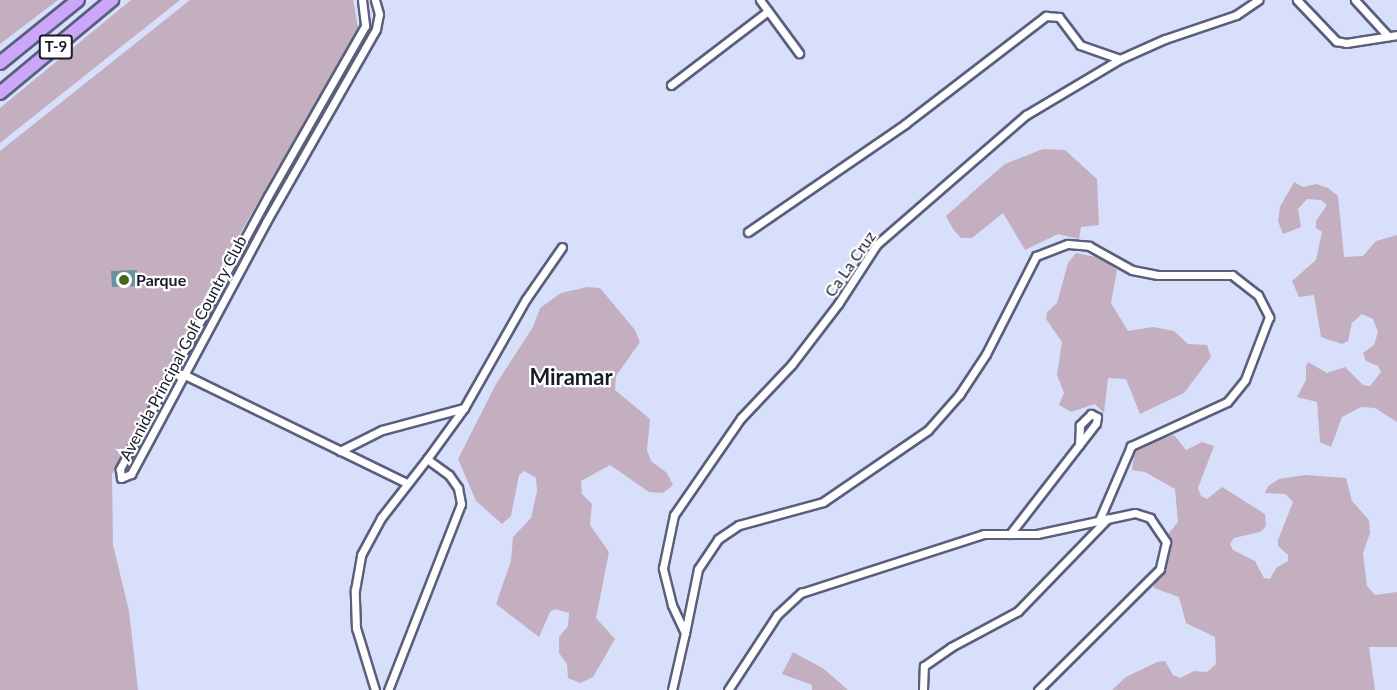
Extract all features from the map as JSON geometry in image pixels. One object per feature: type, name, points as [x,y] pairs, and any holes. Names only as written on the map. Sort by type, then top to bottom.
[{"type":"highway","name":"T-9","points":[[0,63],[78,0]]},
{"type":"highway","name":"T-9","points":[[0,93],[112,0]]},
{"type":"street","name":"Avenida Principal Golf Country Club","points":[[362,0],[365,26],[268,196],[120,469],[121,478],[130,474],[183,374],[376,29],[375,0]]},
{"type":"street","points":[[760,0],[799,53]]},
{"type":"street","name":"Ca La Cruz","points":[[685,633],[672,605],[663,568],[664,552],[674,515],[741,418],[798,356],[838,304],[877,244],[1026,115],[1120,59],[1165,39],[1236,15],[1258,0]]},
{"type":"street","points":[[1297,0],[1336,41],[1346,43],[1397,35]]},
{"type":"street","points":[[1354,0],[1388,36]]},
{"type":"street","points":[[671,85],[768,11]]},
{"type":"street","points":[[748,232],[905,124],[1046,16],[1059,17],[1080,45],[1120,59]]},
{"type":"street","points":[[672,690],[698,568],[718,539],[739,525],[823,502],[879,467],[928,430],[959,395],[986,354],[1036,256],[1068,244],[1089,246],[1132,270],[1158,275],[1232,275],[1257,295],[1269,317],[1245,380],[1227,402],[1131,446],[1100,518]]},
{"type":"street","points":[[375,690],[356,628],[355,590],[361,555],[406,483],[428,459],[464,408],[526,299],[562,247]]},
{"type":"street","points":[[168,382],[183,374],[406,483]]},
{"type":"street","points":[[340,451],[382,430],[464,408]]},
{"type":"street","points":[[1010,534],[1079,445]]},
{"type":"street","points":[[388,690],[461,504],[458,488],[449,475],[428,459]]},
{"type":"street","points":[[728,690],[777,615],[801,593],[984,534],[1037,534],[1100,518],[1135,513],[1150,518],[1166,542],[1160,568],[1038,690]]},
{"type":"street","points":[[922,690],[924,666],[951,647],[1018,611],[1110,516]]},
{"type":"shaded area","points":[[0,0],[58,0],[0,44]]},
{"type":"shaded area","points":[[131,0],[180,0],[0,143],[0,108]]},
{"type":"shaded area","points":[[190,0],[353,0],[358,28],[237,239],[112,474],[113,545],[129,611],[138,690],[0,690],[0,151]]},
{"type":"shaded area","points":[[1043,149],[1065,150],[1097,179],[1099,225],[1081,227],[1079,239],[1058,234],[1025,250],[1003,213],[972,238],[961,238],[946,216],[1005,164]]},
{"type":"shaded area","points":[[1294,182],[1303,187],[1316,184],[1328,188],[1338,196],[1344,257],[1363,256],[1376,241],[1397,235],[1397,422],[1375,408],[1361,407],[1342,417],[1331,447],[1320,442],[1317,402],[1297,397],[1306,380],[1308,362],[1327,373],[1345,367],[1363,385],[1370,386],[1381,372],[1378,366],[1366,361],[1363,353],[1374,345],[1378,332],[1373,319],[1362,314],[1352,323],[1348,341],[1342,344],[1321,337],[1314,295],[1299,297],[1292,281],[1316,260],[1322,232],[1316,228],[1316,221],[1327,205],[1321,200],[1307,199],[1298,209],[1301,227],[1283,234],[1278,221],[1280,207]]},
{"type":"shaded area","points":[[1076,253],[1101,258],[1117,270],[1111,303],[1128,331],[1153,327],[1174,331],[1188,344],[1207,345],[1211,357],[1184,393],[1140,414],[1126,379],[1108,378],[1104,413],[1095,404],[1071,412],[1059,405],[1064,393],[1057,375],[1062,342],[1046,319],[1047,312],[1057,303],[1068,263]]},
{"type":"shaded area","name":"Parque","points":[[137,270],[137,286],[112,287],[111,271]]},
{"type":"shaded area","points":[[587,287],[600,288],[635,330],[640,342],[616,376],[615,390],[650,419],[647,450],[651,461],[667,473],[673,485],[663,493],[649,492],[610,465],[581,481],[582,494],[592,504],[590,525],[609,552],[596,618],[615,639],[593,677],[580,683],[568,678],[567,664],[559,653],[559,637],[568,626],[569,613],[555,609],[550,612],[539,637],[496,604],[511,561],[513,537],[531,518],[537,491],[536,478],[524,471],[519,475],[511,516],[502,524],[476,501],[458,459],[496,384],[533,327],[540,308],[561,293]]},
{"type":"shaded area","points":[[1174,435],[1186,450],[1202,442],[1214,446],[1198,488],[1201,496],[1207,499],[1222,487],[1265,514],[1266,526],[1260,532],[1234,538],[1230,544],[1233,550],[1255,561],[1264,578],[1270,579],[1276,568],[1288,561],[1288,555],[1278,546],[1278,540],[1293,502],[1285,494],[1265,493],[1268,486],[1279,479],[1305,475],[1346,478],[1352,501],[1369,520],[1370,533],[1363,553],[1367,586],[1375,595],[1397,592],[1397,647],[1369,647],[1375,690],[1112,690],[1126,677],[1157,662],[1165,661],[1173,675],[1180,678],[1194,671],[1207,672],[1216,664],[1215,637],[1186,623],[1179,597],[1154,588],[1153,582],[1167,561],[1169,533],[1178,522],[1175,489],[1145,472],[1132,470],[1135,446]]},
{"type":"shaded area","points":[[793,652],[824,669],[848,690],[812,690],[812,685],[782,674]]},
{"type":"place","name":"Parque","points":[[124,280]]},
{"type":"district","name":"Miramar","points":[[571,377]]}]
